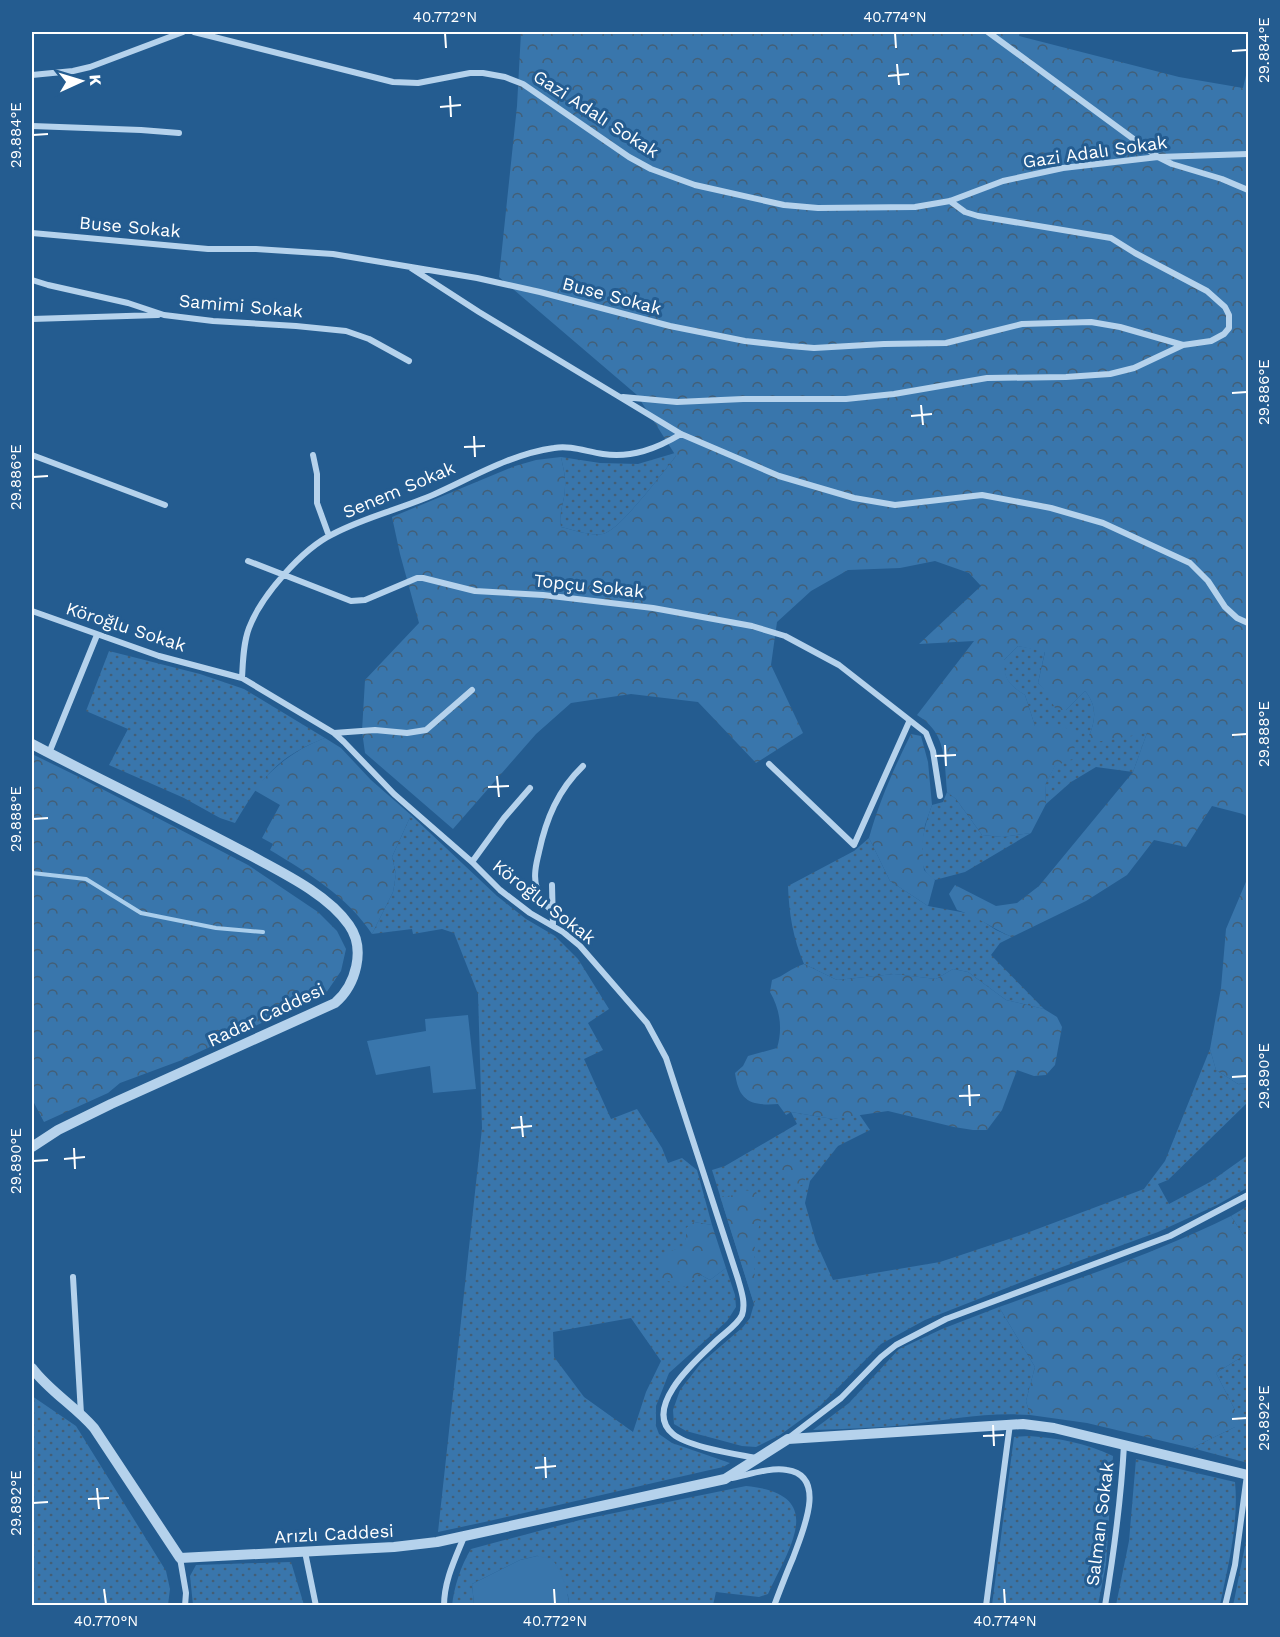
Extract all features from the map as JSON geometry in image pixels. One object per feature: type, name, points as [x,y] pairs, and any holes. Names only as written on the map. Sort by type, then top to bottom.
[{"type":"street","points":[[32,75],[90,67],[183,32]]},
{"type":"street","name":"Gazi Adalı Sokak","points":[[194,32],[393,82],[418,83],[470,73],[505,77],[523,84],[642,164],[677,180],[784,205],[818,208],[900,208],[950,201],[986,186],[1032,174],[1158,157],[1248,154]]},
{"type":"street","points":[[988,32],[1158,157],[1248,190]]},
{"type":"street","points":[[32,126],[178,133]]},
{"type":"street","points":[[623,398],[676,402],[873,397],[987,378],[1110,374],[1134,368],[1183,345],[1211,341],[1229,328],[1229,315],[1225,307],[1207,291],[1111,238],[978,216],[965,212],[950,201]]},
{"type":"street","name":"Buse Sokak","points":[[32,233],[208,249],[333,254],[540,292],[650,322],[711,335],[790,346],[946,343],[1022,324],[1091,322],[1120,327],[1183,345]]},
{"type":"street","points":[[408,266],[479,312],[681,434],[779,476],[854,498],[895,505],[982,495],[1051,508],[1103,523],[1190,563],[1208,581],[1225,607],[1237,618],[1248,623]]},
{"type":"street","name":"Samimi Sokak","points":[[32,280],[128,303],[164,315],[345,331],[369,339],[409,361]]},
{"type":"street","points":[[32,319],[164,315]]},
{"type":"street","name":"Senem Sokak","points":[[242,678],[249,630],[268,597],[309,549],[329,536],[520,457],[563,447],[614,455],[638,454],[663,445],[681,434]]},
{"type":"street","points":[[32,455],[165,504]]},
{"type":"street","points":[[313,455],[317,474],[317,503],[329,536]]},
{"type":"street","name":"Topçu Sokak","points":[[248,561],[351,601],[365,600],[417,578],[423,578],[475,591],[543,595],[653,608],[769,630],[803,644],[839,665],[909,722],[926,733],[930,742],[940,796]]},
{"type":"street","name":"Köroğlu Sokak","points":[[32,611],[159,656],[242,678],[334,734],[394,794],[518,905],[553,925],[580,946],[631,1002],[658,1040],[666,1058],[742,1292],[743,1306],[738,1321],[683,1373],[672,1388],[664,1416],[666,1425],[673,1434],[685,1440],[757,1459]]},
{"type":"street","points":[[49,753],[97,635]]},
{"type":"street","points":[[334,734],[388,730],[407,733],[426,730],[472,690]]},
{"type":"street","points":[[769,764],[854,845],[909,722]]},
{"type":"street","name":"Radar Caddesi","points":[[32,744],[219,838],[323,899],[351,926],[355,938],[356,966],[348,990],[325,1009],[111,1104],[58,1130],[32,1147]]},
{"type":"street","points":[[553,912],[541,901],[537,890],[536,865],[548,818],[560,794],[583,766]]},
{"type":"street","points":[[472,862],[530,788]]},
{"type":"street","points":[[552,885],[553,925]]},
{"type":"street","points":[[788,1439],[841,1398],[881,1357],[916,1334],[946,1319],[1170,1236],[1248,1195]]},
{"type":"street","points":[[73,1277],[81,1414]]},
{"type":"street","points":[[32,1368],[40,1378],[81,1414],[106,1443],[180,1558],[186,1593],[185,1605]]},
{"type":"street","points":[[788,1439],[1010,1424],[1054,1428],[1248,1475],[1235,1565],[1225,1605]]},
{"type":"street","points":[[986,1605],[1010,1424]]},
{"type":"street","name":"Arızlı Caddesi","points":[[180,1558],[394,1547],[464,1537],[725,1479],[788,1439]]},
{"type":"street","name":"Salman Sokak","points":[[1105,1605],[1116,1541],[1124,1445]]},
{"type":"street","points":[[725,1479],[780,1469],[799,1474],[806,1482],[809,1490],[808,1517],[774,1605]]},
{"type":"street","points":[[444,1605],[448,1577],[464,1537]]},
{"type":"street","points":[[305,1552],[316,1605]]},
{"type":"green space","points":[[521,32],[1020,32],[1019,36],[1179,77],[1243,88],[1248,67],[1248,817],[1212,806],[1186,847],[1154,840],[1127,875],[1086,901],[1012,937],[957,910],[949,894],[955,885],[996,906],[1017,903],[1039,886],[1133,772],[1147,733],[1096,742],[1089,736],[1094,713],[1092,702],[1085,691],[1066,710],[1056,710],[1047,693],[1038,683],[1045,652],[1018,646],[1004,660],[1008,681],[1025,695],[1035,726],[1064,726],[1074,735],[1075,758],[1055,766],[1045,785],[1046,804],[1031,833],[1002,837],[982,835],[956,799],[947,792],[944,758],[939,739],[927,722],[917,715],[974,641],[919,644],[981,586],[969,573],[935,561],[900,568],[848,570],[811,591],[777,622],[771,665],[803,733],[756,763],[698,702],[631,694],[571,703],[536,734],[453,829],[365,753],[362,731],[365,680],[419,623],[392,517],[515,466],[536,460],[561,457],[565,492],[560,517],[561,527],[603,534],[630,512],[676,456],[637,395],[499,277],[517,106]]},
{"type":"green space","points":[[675,453],[676,456],[641,500],[610,530],[603,534],[592,534],[561,527],[560,517],[565,483],[561,457],[600,463],[638,464]]},
{"type":"green space","points":[[1018,646],[1045,651],[1038,683],[1066,710],[1085,691],[1089,696],[1094,713],[1089,736],[1147,733],[1133,772],[1096,767],[1071,782],[1046,804],[1045,785],[1055,765],[1063,726],[1035,726],[1025,695],[1008,681],[1004,660]]},
{"type":"green space","points":[[109,651],[200,674],[244,689],[325,738],[294,753],[271,771],[235,823],[220,818],[184,798],[109,765],[128,729],[86,711]]},
{"type":"green space","points":[[911,734],[921,736],[928,762],[932,805],[925,825],[922,847],[924,870],[935,880],[928,906],[890,881],[869,838],[887,785]]},
{"type":"green space","points":[[325,738],[341,748],[371,780],[411,815],[392,857],[396,874],[393,892],[372,934],[362,920],[339,897],[270,850],[273,844],[262,838],[280,805],[254,790],[286,759],[304,747]]},
{"type":"green space","points":[[32,754],[248,865],[318,912],[337,931],[346,949],[341,971],[326,993],[182,1060],[120,1083],[108,1093],[44,1122],[32,1099]]},
{"type":"green space","points":[[947,792],[956,799],[982,835],[1002,837],[1031,833],[965,872],[935,880],[922,863],[923,838],[932,805],[943,802]]},
{"type":"green space","points":[[411,815],[497,896],[526,919],[555,936],[578,959],[609,1009],[588,1023],[603,1050],[584,1059],[611,1119],[637,1109],[662,1148],[668,1163],[682,1158],[697,1170],[712,1225],[694,1222],[691,1280],[699,1274],[710,1280],[726,1268],[735,1295],[736,1307],[727,1321],[669,1373],[656,1406],[656,1426],[659,1434],[672,1443],[730,1463],[723,1467],[438,1532],[482,1128],[478,994],[454,933],[442,929],[413,934],[412,929],[372,934],[393,892],[396,874],[392,857]],"holes":[[[631,1318],[661,1361],[646,1392],[633,1432],[584,1397],[554,1357],[553,1332]]]},
{"type":"green space","points":[[869,838],[890,881],[928,906],[972,914],[996,930],[1012,937],[1000,943],[991,955],[1044,1009],[1006,1000],[968,972],[953,969],[936,979],[894,974],[837,980],[804,964],[792,926],[788,886],[854,851]]},
{"type":"green space","points":[[1248,877],[1248,1083],[1238,1084],[1216,1070],[1210,1049],[1221,988],[1226,929]]},
{"type":"green space","points":[[804,964],[837,980],[894,974],[936,979],[953,969],[968,972],[1006,1000],[1044,1009],[1057,1017],[1062,1027],[1055,1065],[1046,1075],[1034,1076],[1017,1070],[1002,1110],[987,1130],[954,1127],[888,1111],[833,1119],[791,1112],[786,1115],[778,1104],[760,1104],[748,1100],[739,1090],[735,1073],[743,1066],[748,1056],[777,1048],[779,1041],[778,1012],[770,992],[772,980]]},
{"type":"green space","points":[[468,1015],[476,1089],[433,1093],[430,1066],[376,1075],[367,1041],[426,1031],[425,1019]]},
{"type":"green space","points":[[1210,1049],[1216,1070],[1238,1084],[1248,1083],[1248,1102],[1168,1180],[1158,1184],[1169,1204],[1210,1182],[1248,1155],[1247,1188],[1217,1205],[1158,1232],[925,1320],[881,1344],[820,1406],[780,1435],[756,1447],[742,1446],[686,1431],[674,1424],[673,1410],[680,1390],[701,1363],[743,1327],[750,1318],[754,1304],[712,1170],[725,1166],[797,1124],[791,1112],[833,1119],[859,1114],[870,1130],[838,1146],[810,1181],[805,1203],[816,1242],[833,1280],[940,1262],[1024,1234],[1144,1189],[1165,1161]]},
{"type":"green space","points":[[790,1158],[799,1164],[806,1176],[804,1184],[799,1186],[781,1175],[779,1168],[784,1159]]},
{"type":"green space","points":[[744,1190],[756,1192],[764,1209],[755,1247],[756,1299],[754,1304],[720,1196],[728,1197]]},
{"type":"green space","points":[[1248,1206],[1248,1243],[1231,1216]]},
{"type":"green space","points":[[1231,1216],[1248,1243],[1248,1353],[1216,1373],[1235,1410],[1235,1427],[1192,1448],[1087,1423],[1030,1415],[1026,1401],[1035,1367],[999,1307],[1145,1254]]},
{"type":"green space","points":[[694,1222],[712,1225],[726,1268],[710,1280],[699,1274],[686,1287],[659,1278],[659,1255],[686,1246],[686,1228]]},
{"type":"green space","points":[[999,1307],[1035,1367],[1026,1401],[1030,1415],[983,1416],[894,1426],[813,1430],[849,1403],[899,1349]]},
{"type":"green space","points":[[1248,1353],[1248,1463],[1192,1448],[1235,1427],[1235,1410],[1216,1373]]},
{"type":"green space","points":[[32,1396],[76,1426],[166,1571],[170,1589],[168,1605],[32,1605]]},
{"type":"green space","points":[[1029,1436],[1072,1442],[1113,1456],[1106,1564],[1098,1605],[992,1605],[1014,1437]]},
{"type":"green space","points":[[1136,1459],[1235,1482],[1234,1529],[1220,1605],[1116,1605],[1129,1541]]},
{"type":"green space","points":[[746,1486],[771,1491],[787,1500],[795,1511],[796,1525],[792,1541],[768,1594],[759,1597],[716,1592],[713,1605],[569,1605],[568,1595],[537,1556],[520,1560],[472,1584],[474,1605],[452,1606],[458,1576],[471,1549],[580,1520]]},
{"type":"green space","points":[[1248,1531],[1248,1605],[1233,1605],[1234,1601]]},
{"type":"green space","points":[[537,1556],[552,1559],[556,1564],[564,1581],[569,1605],[474,1605],[472,1584],[520,1560]]},
{"type":"green space","points":[[291,1562],[304,1605],[193,1605],[190,1576],[196,1565]]},
{"type":"waterway","points":[[32,873],[86,879],[141,913],[216,928],[263,932]]}]
